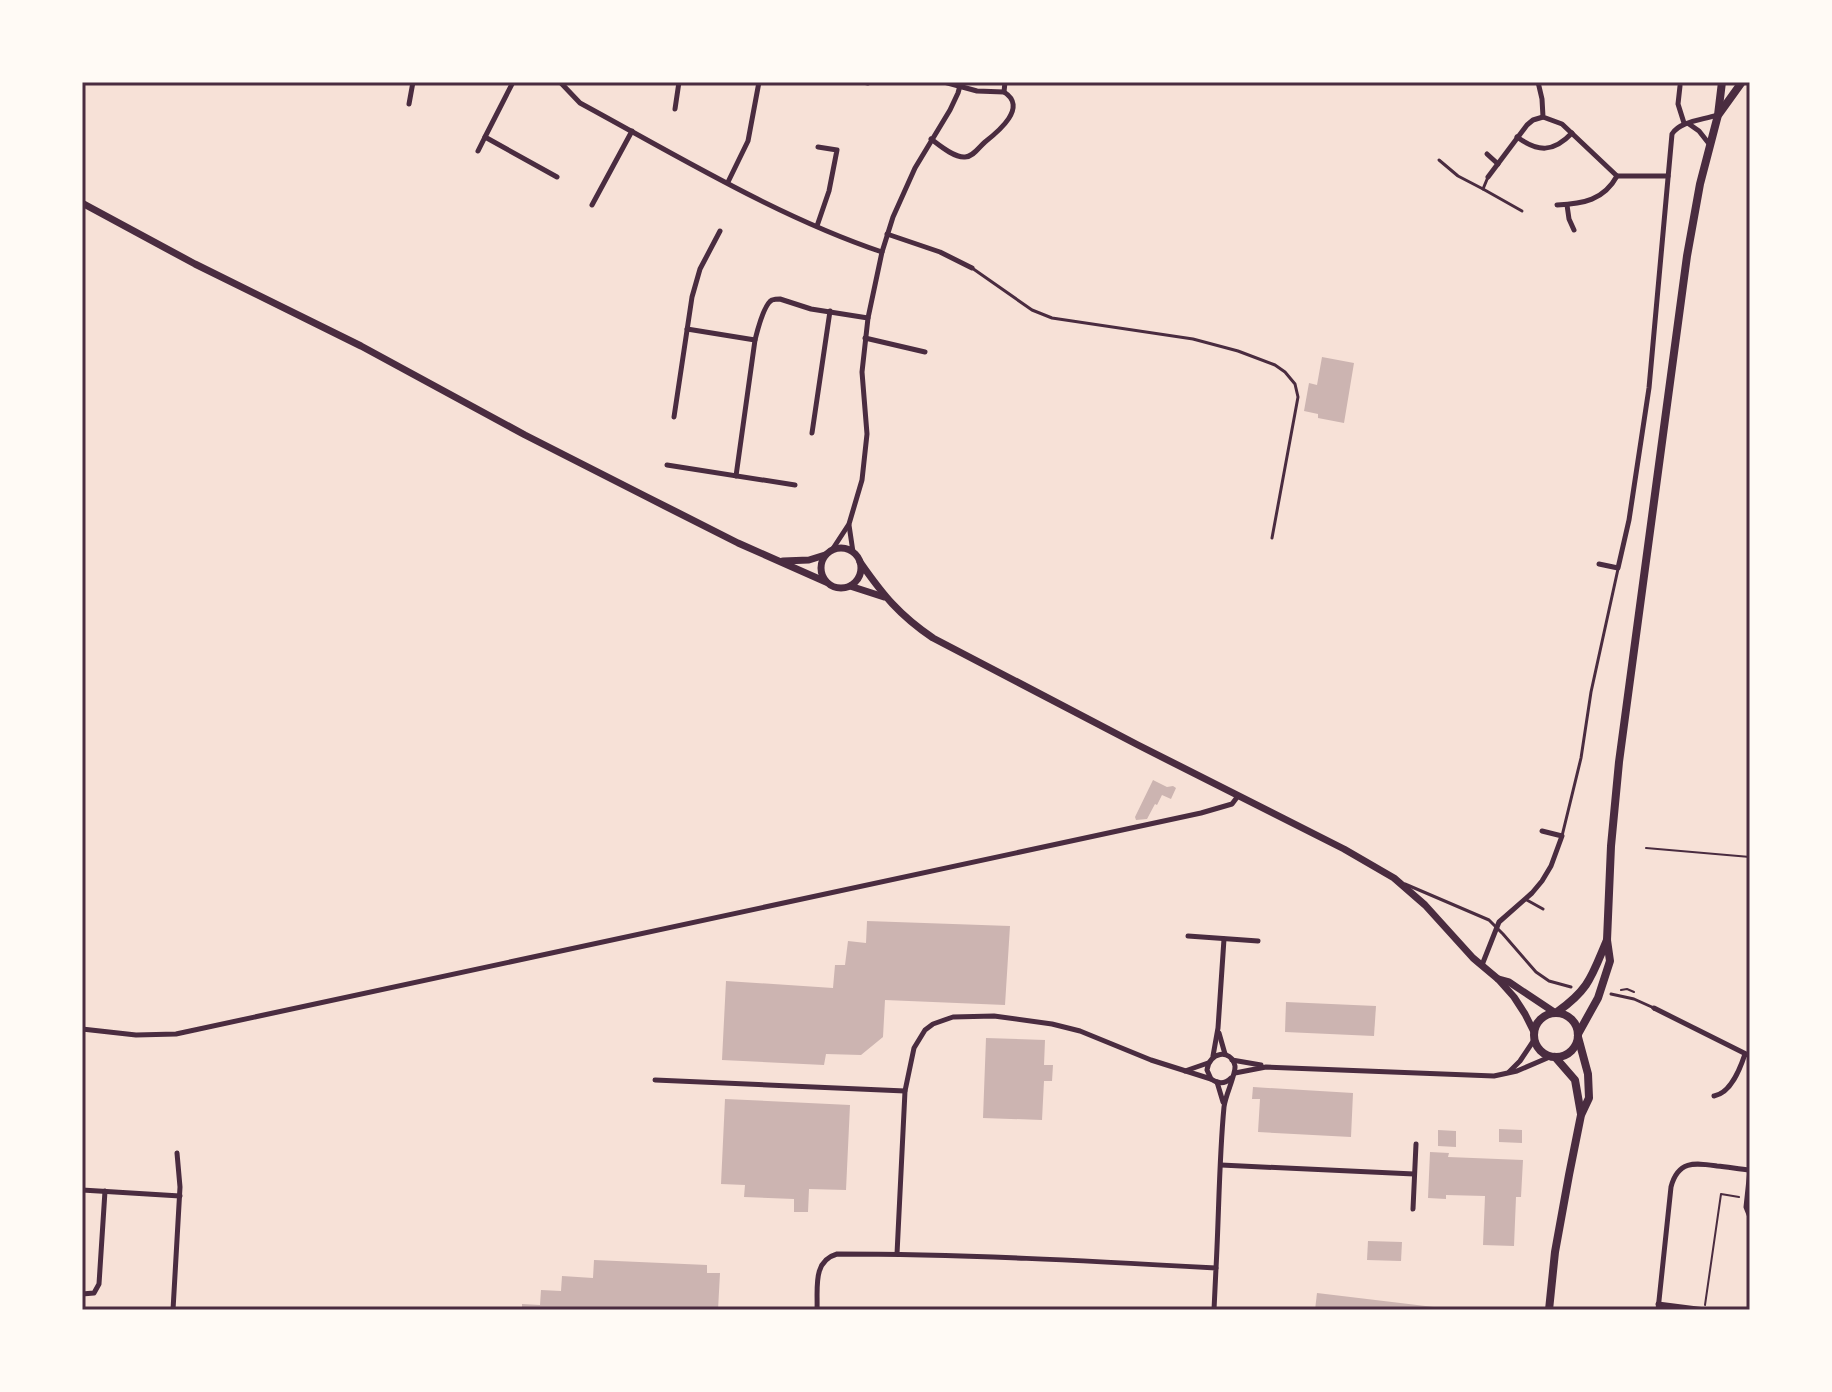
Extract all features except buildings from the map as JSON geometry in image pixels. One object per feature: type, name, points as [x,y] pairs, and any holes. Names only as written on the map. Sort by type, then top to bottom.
[{"type":"main road","points":[[1553,1057],[1565,1055],[1575,1047],[1606,978],[1610,961],[1607,940],[1613,821],[1624,719],[1687,256],[1700,184],[1718,115],[1722,82]]},
{"type":"main road","points":[[1718,115],[1742,82]]},
{"type":"main road","points":[[82,203],[738,543],[837,588],[850,586],[886,598]]},
{"type":"main road","points":[[781,562],[809,560],[842,548],[853,552],[886,598],[933,638],[1344,849],[1398,881],[1519,1002],[1541,1051],[1553,1057],[1575,1080],[1581,1115]]},
{"type":"main road","points":[[826,582],[821,571],[822,560],[828,552]]},
{"type":"main road","points":[[850,586],[859,576],[860,562]]},
{"type":"main road","points":[[1534,1036],[1536,1024],[1542,1017],[1575,999],[1589,983],[1607,940]]},
{"type":"main road","points":[[1498,979],[1509,982],[1555,1012],[1572,1019],[1577,1027],[1585,1061],[1589,1098],[1581,1115],[1555,1252],[1549,1310]]},
{"type":"street","points":[[409,104],[413,82]]},
{"type":"street","points":[[478,151],[513,82]]},
{"type":"street","points":[[560,82],[580,103],[728,182],[788,213],[882,252]]},
{"type":"street","points":[[675,109],[679,82]]},
{"type":"street","points":[[728,182],[748,141],[759,82]]},
{"type":"street","points":[[931,139],[958,156],[968,157],[1010,118],[1013,104],[1004,92],[977,91],[944,82]]},
{"type":"street","points":[[1004,92],[1005,82]]},
{"type":"street","points":[[1538,82],[1543,117]]},
{"type":"street","points":[[828,552],[849,524],[859,492],[866,454],[862,372],[865,338],[887,234],[911,175],[950,110],[960,84]]},
{"type":"street","points":[[1680,86],[1678,104],[1686,123],[1699,131],[1710,145]]},
{"type":"street","points":[[1599,564],[1618,568],[1633,500],[1649,388],[1672,134],[1686,123],[1718,115]]},
{"type":"street","points":[[1488,177],[1530,122],[1543,117],[1558,122],[1572,133],[1617,176],[1668,176]]},
{"type":"street","points":[[592,205],[632,131]]},
{"type":"street","points":[[1517,137],[1531,146],[1547,148],[1560,144],[1572,133]]},
{"type":"street","points":[[485,137],[557,177]]},
{"type":"street","points":[[817,226],[829,191],[837,150],[818,147]]},
{"type":"street","points":[[1487,154],[1498,164]]},
{"type":"street","points":[[1557,205],[1599,197],[1617,176]]},
{"type":"street","points":[[1567,205],[1574,230]]},
{"type":"street","points":[[674,417],[692,297],[700,269],[720,231]]},
{"type":"street","points":[[887,234],[940,252],[972,268]]},
{"type":"street","points":[[736,476],[755,340],[765,311],[773,300],[868,318]]},
{"type":"street","points":[[812,433],[830,311]]},
{"type":"street","points":[[687,329],[755,340]]},
{"type":"street","points":[[865,338],[925,352]]},
{"type":"street","points":[[667,465],[795,485]]},
{"type":"street","points":[[849,524],[853,552]]},
{"type":"street","points":[[82,1029],[136,1035],[176,1034],[1201,813],[1232,804],[1238,796]]},
{"type":"street","points":[[1481,966],[1496,927],[1537,888],[1546,874],[1562,836],[1542,831]]},
{"type":"street","points":[[1188,936],[1258,941]]},
{"type":"street","points":[[1224,939],[1218,1028],[1207,1073],[1224,1102]]},
{"type":"street","points":[[1654,1008],[1748,1055],[1721,1095],[1714,1096]]},
{"type":"street","points":[[897,1254],[905,1091],[914,1048],[925,1030],[943,1019],[994,1016],[1074,1029],[1138,1056],[1214,1081],[1226,1082],[1233,1076],[1266,1067]]},
{"type":"street","points":[[1218,1028],[1225,1055]]},
{"type":"street","points":[[1508,1073],[1520,1061],[1534,1036]]},
{"type":"street","points":[[1212,1057],[1225,1055],[1232,1060],[1266,1067],[1460,1076],[1494,1076],[1553,1057]]},
{"type":"street","points":[[1214,1310],[1224,1102],[1235,1068],[1232,1060]]},
{"type":"street","points":[[1185,1071],[1208,1063]]},
{"type":"street","points":[[655,1080],[905,1091]]},
{"type":"street","points":[[1413,1209],[1416,1144]]},
{"type":"street","points":[[173,1310],[180,1196],[177,1153]]},
{"type":"street","points":[[1705,1310],[1658,1307],[1671,1187],[1676,1174],[1685,1166],[1695,1163],[1750,1170],[1746,1198],[1746,1211],[1750,1217]]},
{"type":"street","points":[[1221,1165],[1414,1174]]},
{"type":"street","points":[[82,1190],[180,1196]]},
{"type":"street","points":[[82,1294],[94,1293],[99,1284],[105,1191]]},
{"type":"street","points":[[817,1310],[819,1268],[829,1256],[837,1254],[1080,1260],[1216,1268]]},
{"type":"lane","points":[[1439,160],[1461,178],[1522,211]]},
{"type":"lane","points":[[1483,189],[1488,177]]},
{"type":"lane","points":[[972,268],[1032,310],[1052,318],[1212,343],[1258,358],[1285,372],[1295,384],[1298,397],[1272,538]]},
{"type":"lane","points":[[1562,836],[1581,758],[1591,692],[1618,568]]},
{"type":"lane","points":[[1398,881],[1476,913],[1496,927],[1531,968],[1549,981],[1571,987]]},
{"type":"lane","points":[[1525,899],[1543,909]]},
{"type":"lane","points":[[1611,994],[1654,1008]]},
{"type":"path","points":[[1646,848],[1750,857]]},
{"type":"path","points":[[1705,1310],[1721,1194],[1746,1198]]}]
